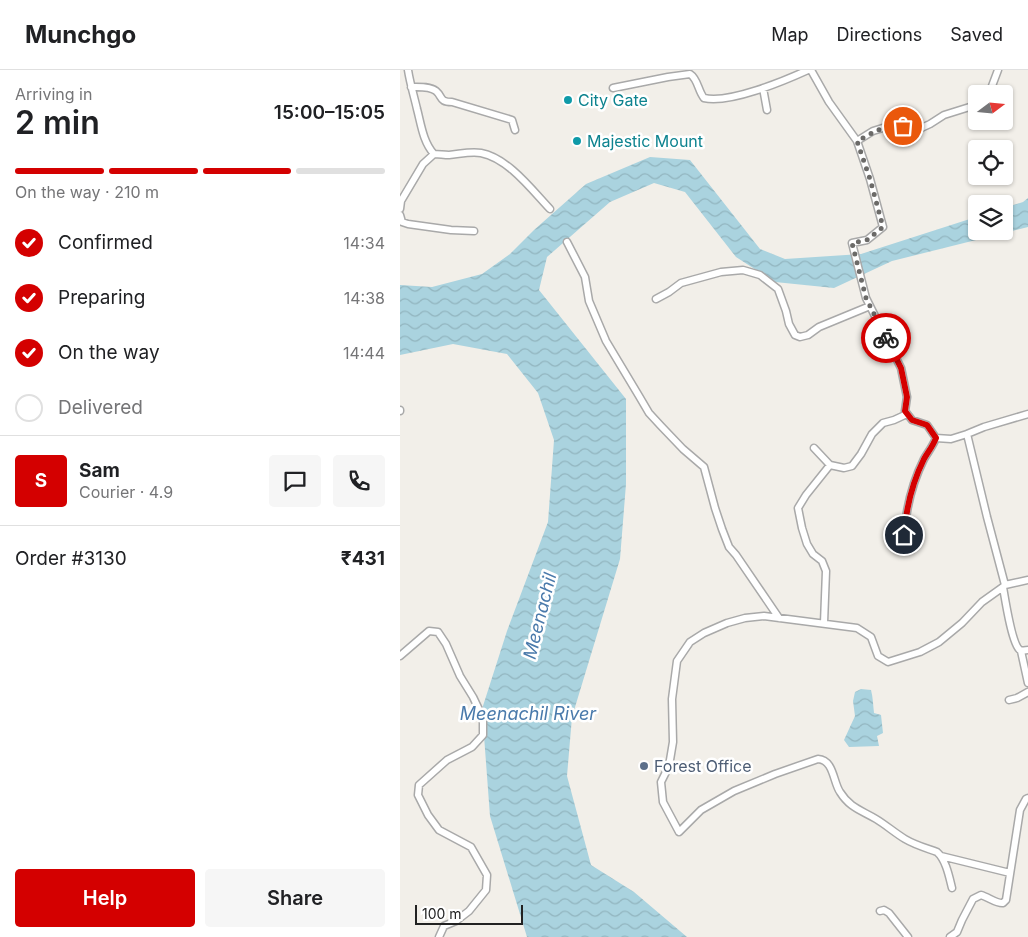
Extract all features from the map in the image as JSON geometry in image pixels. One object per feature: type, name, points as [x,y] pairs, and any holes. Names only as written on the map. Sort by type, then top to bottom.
[{"type":"street","points":[[408,70],[422,131],[430,150],[434,154],[481,153],[493,157],[510,167],[550,209]]},
{"type":"street","points":[[613,88],[690,74],[695,78],[704,98],[708,99],[733,96],[778,84],[809,70],[857,141],[883,227],[867,240],[852,243],[866,298],[901,368],[907,397],[905,411],[912,420],[927,425],[936,438]]},
{"type":"street","points":[[992,85],[998,70]]},
{"type":"street","points":[[411,87],[430,88],[447,102],[512,120],[515,130]]},
{"type":"street","points":[[763,88],[768,110]]},
{"type":"street","points":[[857,141],[873,131],[888,126],[919,129],[944,115],[968,108]]},
{"type":"street","points":[[400,209],[401,201],[423,164],[434,154]]},
{"type":"street","points":[[400,215],[402,222],[408,224],[474,231]]},
{"type":"street","points":[[567,242],[586,282],[588,301],[606,341],[649,413],[683,449],[704,467],[714,508],[729,547],[779,618]]},
{"type":"street","points":[[656,299],[681,283],[720,272],[743,270],[760,275],[778,289],[789,324],[795,335],[800,338],[808,335],[819,326],[870,306]]},
{"type":"street","points":[[814,448],[830,465],[844,468],[852,466],[872,434],[882,422],[894,420],[908,414]]},
{"type":"street","points":[[936,438],[951,439],[1028,414]]},
{"type":"street","points":[[967,434],[1004,586],[1010,625],[1019,649],[1025,650],[1028,683]]},
{"type":"street","points":[[904,535],[909,498],[921,466],[936,438]]},
{"type":"street","points":[[824,623],[826,571],[822,562],[813,554],[807,544],[798,508],[806,494],[830,465]]},
{"type":"street","points":[[952,888],[947,870],[941,856],[937,852],[904,839],[877,819],[844,800],[831,769],[822,760],[775,774],[734,791],[701,810],[680,832],[663,802],[661,782],[668,766],[674,742],[672,699],[677,661],[690,642],[704,633],[727,623],[745,618],[764,616],[857,628],[871,637],[878,656],[888,662],[920,652],[939,642],[962,623],[982,602],[1004,586],[1028,580]]},
{"type":"street","points":[[400,656],[429,631],[438,632],[446,644],[460,676],[483,718],[483,734],[472,747],[447,760],[419,785],[418,795],[428,815],[440,830],[471,847],[487,876],[486,890],[469,911],[456,921],[444,926],[439,937]]},
{"type":"street","points":[[1009,700],[1028,692]]},
{"type":"street","points":[[950,937],[956,932],[973,899],[981,895],[999,904],[1006,900],[1020,810],[1028,798]]},
{"type":"street","points":[[941,856],[1010,872]]},
{"type":"street","points":[[880,911],[884,910],[889,913],[908,937]]},
{"type":"water","name":"Meenachil River","points":[[650,157],[690,160],[760,249],[785,259],[861,254],[968,220],[968,240],[976,240],[892,261],[834,288],[775,282],[736,257],[685,192],[654,183],[610,202],[547,257],[539,290],[626,399],[626,484],[620,559],[572,717],[567,776],[591,865],[634,892],[687,937],[527,937],[490,816],[482,709],[507,631],[548,522],[554,440],[538,393],[507,354],[453,344],[400,355],[400,285],[432,287],[482,274],[510,254],[586,184]]},
{"type":"water","name":"Meenachil River","points":[[1028,198],[1028,227],[1013,231],[1013,205]]},
{"type":"water","points":[[861,689],[871,690],[874,713],[881,715],[883,733],[877,736],[879,746],[849,747],[844,740],[855,716],[853,701],[855,692]]},
{"type":"way so far","points":[[886,338],[866,298],[852,243],[867,240],[883,227],[857,141],[873,131],[888,126],[903,126]]},
{"type":"place","name":"City Gate","points":[[568,100]]},
{"type":"place","name":"Majestic Mount","points":[[577,141]]},
{"type":"place","name":"Forest Office","points":[[644,766]]},
{"type":"route","points":[[886,338],[901,368],[907,397],[905,411],[912,420],[927,425],[936,438],[934,446],[925,457],[909,498],[904,535]]},
{"type":"water label","name":"Meenachil","points":[[540,616]]}]
